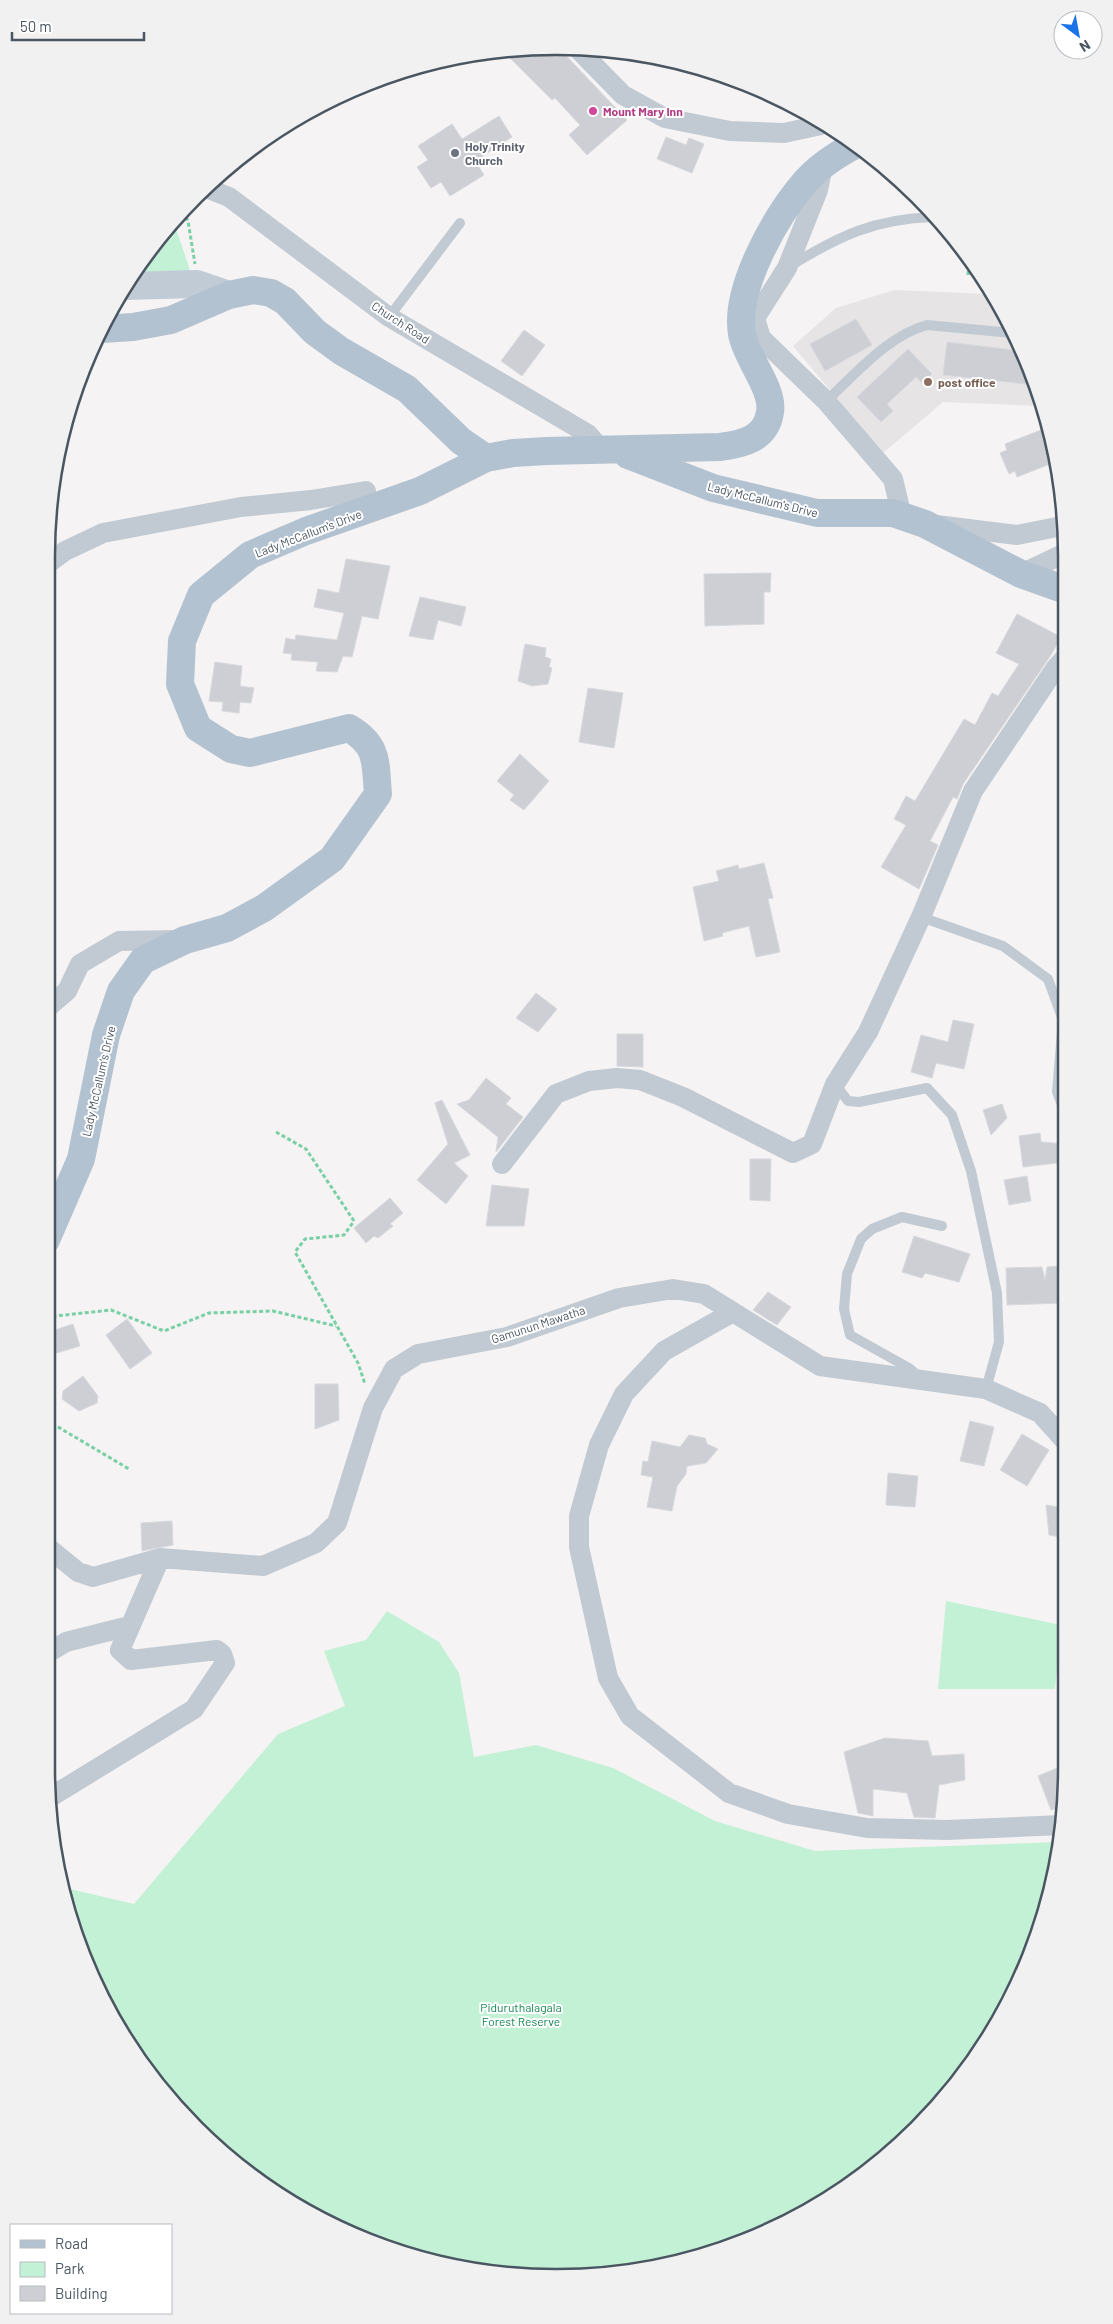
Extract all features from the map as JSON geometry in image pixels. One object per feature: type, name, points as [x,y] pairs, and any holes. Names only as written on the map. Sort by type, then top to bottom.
[{"type":"main road","points":[[608,450],[741,445],[754,440],[762,431],[768,420],[770,402],[745,348],[742,332],[744,297],[751,272],[779,219],[807,180],[823,166],[848,149]]},
{"type":"main road","points":[[110,328],[133,327],[172,320],[229,295],[253,290],[271,293],[285,301],[315,332],[341,351],[408,389],[462,441],[486,458]]},
{"type":"main road","points":[[452,431],[456,452],[452,476]]},
{"type":"main road","name":"Lady McCallum's Drive","points":[[55,1219],[81,1159],[106,1035],[121,991],[143,960],[185,940],[227,928],[264,908],[332,859],[378,794],[374,752],[365,738],[349,728],[250,753],[231,749],[198,728],[180,684],[182,641],[201,595],[250,555],[306,531],[420,491],[486,458],[513,453],[608,450],[713,488],[816,513],[893,513],[925,524],[1021,574],[1058,587]]},
{"type":"street","points":[[585,56],[623,95],[665,118],[730,131],[784,133],[814,127]]},
{"type":"street","points":[[823,166],[818,190],[787,268],[755,318],[761,338],[826,401],[893,479],[899,504],[893,513]]},
{"type":"street","name":"Church Road","points":[[214,191],[230,197],[389,317],[588,434],[608,450]]},
{"type":"street","points":[[135,286],[197,284],[229,295]]},
{"type":"street","points":[[55,559],[65,551],[103,533],[241,507],[311,500],[366,491]]},
{"type":"street","points":[[925,524],[1017,535],[1057,527]]},
{"type":"street","points":[[1021,574],[1058,556]]},
{"type":"street","points":[[502,1164],[531,1130],[556,1094],[589,1081],[617,1078],[640,1080],[683,1097],[792,1153],[812,1144],[835,1084],[868,1032],[921,918],[973,791],[1058,666]]},
{"type":"street","points":[[55,1004],[67,991],[80,964],[120,940],[185,940]]},
{"type":"street","name":"Gamunun Mawatha","points":[[55,1553],[78,1572],[93,1577],[160,1558],[263,1566],[316,1544],[337,1523],[373,1408],[394,1370],[418,1354],[507,1337],[619,1298],[673,1289],[704,1294],[820,1366],[986,1389],[1040,1413],[1058,1433]]},
{"type":"street","points":[[733,1312],[664,1351],[624,1394],[599,1445],[579,1516],[579,1547],[608,1678],[630,1716],[729,1793],[788,1814],[867,1828],[947,1830],[1055,1825]]},
{"type":"street","points":[[56,1794],[194,1709],[225,1663],[222,1654],[217,1650],[131,1660],[120,1650],[160,1558]]},
{"type":"street","points":[[55,1649],[66,1642],[129,1626]]},
{"type":"lane","points":[[787,268],[829,242],[875,224],[926,217]]},
{"type":"lane","points":[[389,317],[460,222]]},
{"type":"lane","points":[[826,401],[890,344],[914,329],[927,326],[1005,332]]},
{"type":"lane","points":[[921,918],[1003,946],[1048,979],[1058,1008]]},
{"type":"lane","points":[[1058,1078],[1058,1095]]},
{"type":"lane","points":[[835,1084],[848,1101],[859,1102],[927,1088],[952,1115],[971,1171],[997,1293],[999,1342],[986,1389]]},
{"type":"lane","points":[[922,1380],[909,1368],[850,1335],[844,1309],[847,1274],[861,1239],[872,1229],[902,1217],[942,1226]]},
{"type":"path","points":[[187,218],[197,284]]},
{"type":"path","points":[[276,1132],[306,1149],[354,1221],[344,1235],[305,1239],[295,1252],[358,1363],[373,1408]]},
{"type":"path","points":[[55,1316],[110,1310],[164,1331],[209,1313],[273,1311],[336,1326]]},
{"type":"path","points":[[55,1425],[128,1470]]},
{"type":"shaded area","name":"post office","points":[[894,290],[983,294],[1020,365],[1034,406],[943,402],[883,453],[793,346],[836,308]]},
{"type":"green space","points":[[176,229],[190,270],[180,277],[142,275]]},
{"type":"green space","points":[[946,1601],[1058,1624],[1058,1657],[1055,1689],[938,1689]]},
{"type":"green space","name":"Piduruthalagala Forest Reserve","points":[[387,1611],[439,1642],[459,1673],[474,1757],[536,1745],[613,1768],[715,1821],[815,1851],[1052,1842],[1041,1897],[1031,1929],[1020,1959],[991,2018],[954,2073],[934,2098],[887,2145],[862,2165],[807,2202],[778,2217],[748,2231],[686,2252],[622,2265],[589,2268],[556,2269],[491,2265],[427,2252],[395,2242],[365,2231],[306,2202],[251,2165],[226,2145],[179,2098],[159,2073],[122,2018],[107,1989],[93,1959],[70,1889],[134,1904],[278,1734],[345,1706],[324,1651],[366,1640]]},
{"type":"building","points":[[566,55],[627,120],[587,155],[569,135],[580,125],[555,98],[552,100],[509,57]]},
{"type":"building","name":"Holy Trinity Church","points":[[499,116],[512,137],[475,161],[484,175],[450,196],[441,182],[431,188],[417,167],[428,160],[418,146],[452,124],[462,139]]},
{"type":"building","points":[[666,137],[686,145],[689,138],[704,144],[692,173],[657,159]]},
{"type":"building","points":[[856,319],[872,345],[825,371],[810,344]]},
{"type":"building","points":[[524,330],[545,345],[522,376],[501,361]]},
{"type":"building","points":[[947,342],[1013,350],[1027,384],[943,375]]},
{"type":"building","points":[[908,349],[932,374],[922,383],[916,377],[887,404],[893,411],[881,422],[857,397]]},
{"type":"building","points":[[1042,430],[1049,464],[1017,477],[1015,471],[1009,474],[1000,453],[1007,450],[1005,444]]},
{"type":"building","points":[[346,559],[390,566],[378,619],[362,616],[352,657],[343,656],[337,672],[316,671],[318,662],[291,660],[292,654],[283,653],[286,638],[295,640],[296,635],[337,640],[344,613],[314,607],[318,589],[339,593]]},
{"type":"building","points":[[771,573],[770,592],[764,592],[764,624],[705,626],[704,574]]},
{"type":"building","points":[[420,597],[466,607],[461,626],[438,620],[433,640],[409,636]]},
{"type":"building","points":[[1017,614],[1058,635],[1058,642],[1051,655],[963,784],[957,799],[953,797],[930,841],[938,845],[919,889],[881,867],[906,825],[894,819],[906,796],[915,801],[964,719],[975,725],[992,693],[998,696],[1019,664],[996,653]]},
{"type":"building","points":[[525,644],[546,648],[545,657],[551,659],[549,667],[552,668],[548,684],[532,686],[518,681]]},
{"type":"building","points":[[215,662],[242,666],[240,686],[254,688],[251,703],[240,702],[239,713],[222,711],[223,702],[209,701]]},
{"type":"building","points":[[588,688],[623,693],[614,748],[579,742]]},
{"type":"building","points":[[520,754],[549,781],[524,810],[510,800],[514,795],[497,781]]},
{"type":"building","points":[[764,863],[773,898],[768,899],[780,952],[756,957],[749,926],[722,933],[723,936],[704,941],[693,887],[719,881],[716,871],[738,865],[739,869]]},
{"type":"building","points":[[536,993],[557,1009],[538,1032],[516,1018]]},
{"type":"building","points":[[953,1020],[974,1024],[964,1069],[936,1063],[932,1078],[911,1072],[921,1035],[948,1042]]},
{"type":"building","points":[[617,1034],[643,1034],[643,1067],[617,1066]]},
{"type":"building","points":[[486,1078],[511,1098],[506,1104],[523,1117],[496,1152],[498,1137],[457,1104],[469,1100]]},
{"type":"building","points":[[442,1100],[470,1155],[454,1163],[468,1176],[446,1204],[417,1180],[448,1144],[435,1103]]},
{"type":"building","points":[[1002,1104],[1007,1118],[991,1135],[983,1110]]},
{"type":"building","points":[[1040,1133],[1041,1142],[1058,1143],[1058,1163],[1023,1167],[1019,1136]]},
{"type":"building","points":[[750,1159],[771,1159],[770,1201],[750,1200]]},
{"type":"building","points":[[1027,1176],[1031,1201],[1009,1205],[1004,1180]]},
{"type":"building","points":[[492,1185],[529,1189],[524,1226],[486,1226]]},
{"type":"building","points":[[390,1198],[403,1213],[390,1224],[393,1226],[378,1238],[374,1236],[366,1243],[354,1228]]},
{"type":"building","points":[[914,1236],[970,1254],[959,1282],[925,1273],[922,1278],[902,1272]]},
{"type":"building","points":[[1058,1266],[1058,1303],[1007,1305],[1006,1268],[1042,1267],[1045,1280],[1047,1267]]},
{"type":"building","points":[[768,1292],[791,1307],[777,1325],[753,1310]]},
{"type":"building","points":[[127,1319],[152,1353],[130,1369],[106,1335]]},
{"type":"building","points":[[73,1324],[80,1346],[55,1354],[55,1330]]},
{"type":"building","points":[[83,1376],[98,1396],[97,1403],[79,1411],[62,1399],[63,1391]]},
{"type":"building","points":[[315,1384],[338,1384],[339,1420],[315,1429]]},
{"type":"building","points":[[970,1421],[994,1427],[984,1466],[960,1461]]},
{"type":"building","points":[[1022,1434],[1049,1450],[1027,1486],[1000,1470]]},
{"type":"building","points":[[689,1435],[705,1438],[707,1444],[718,1449],[706,1463],[687,1466],[686,1474],[677,1486],[672,1511],[647,1507],[653,1477],[641,1475],[643,1461],[648,1462],[652,1441],[680,1447]]},
{"type":"building","points":[[888,1473],[918,1476],[915,1507],[886,1505]]},
{"type":"building","points":[[1046,1505],[1058,1507],[1058,1537],[1049,1535]]},
{"type":"building","points":[[172,1521],[173,1545],[142,1551],[141,1523]]},
{"type":"building","points":[[885,1738],[928,1741],[932,1756],[964,1754],[965,1780],[939,1785],[935,1818],[914,1817],[907,1793],[873,1789],[873,1816],[858,1813],[844,1752]]},
{"type":"building","points":[[1058,1768],[1056,1808],[1051,1810],[1038,1776]]},
{"type":"place","name":"Mount Mary Inn","points":[[593,111]]},
{"type":"place","name":"Holy Trinity Church","points":[[455,153]]},
{"type":"place","name":"post office","points":[[928,382]]}]
